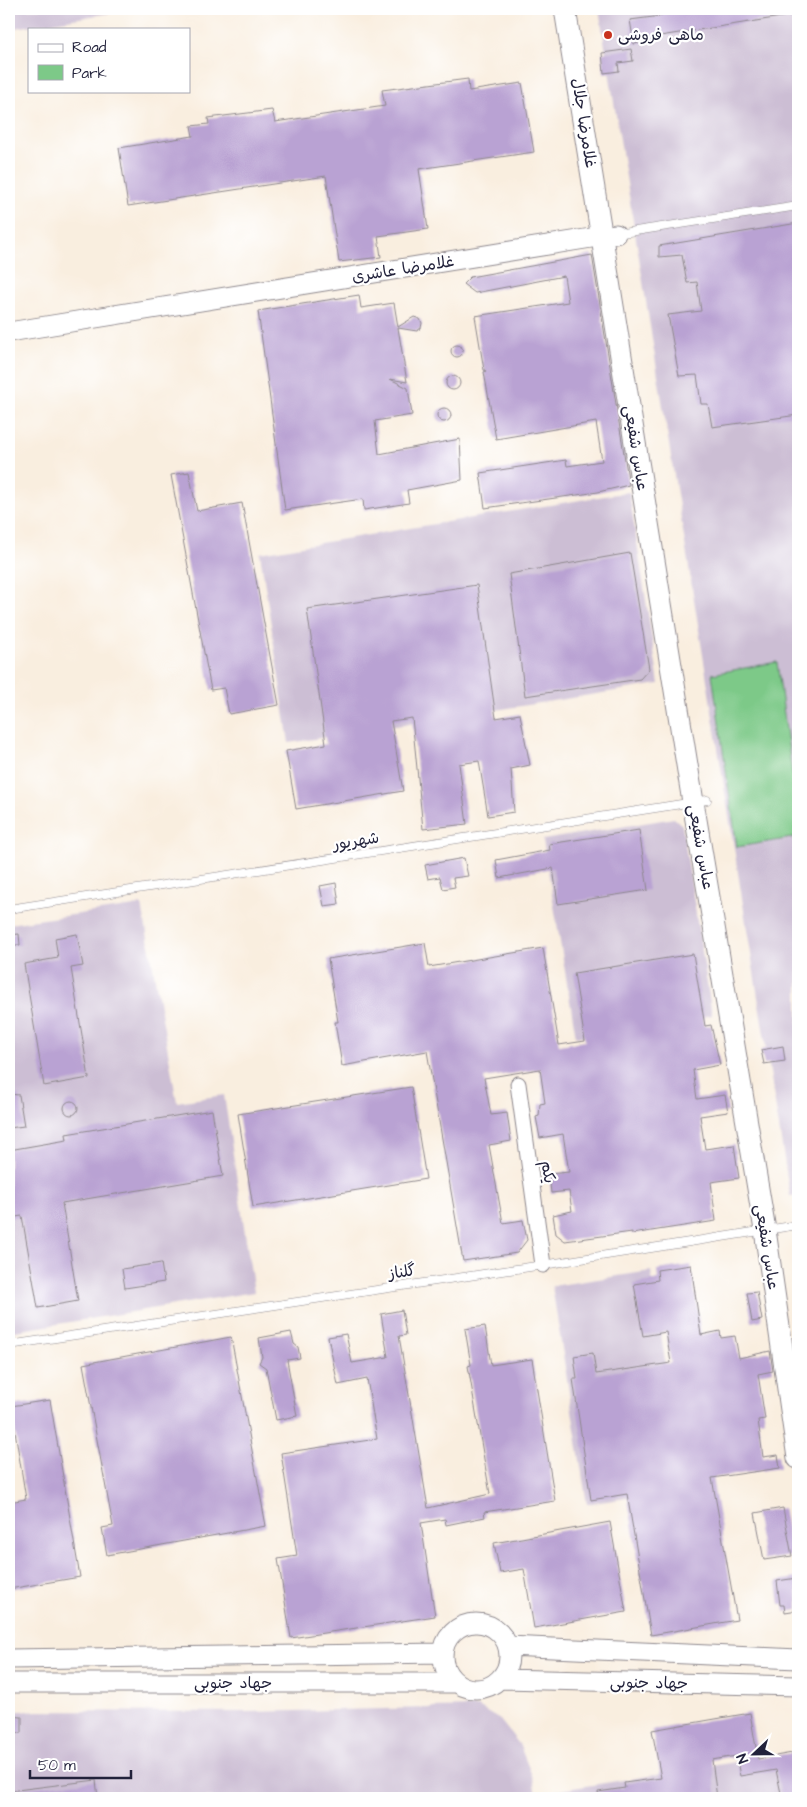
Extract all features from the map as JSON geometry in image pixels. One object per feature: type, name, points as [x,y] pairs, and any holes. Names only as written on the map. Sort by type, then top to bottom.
[{"type":"main road","name":"غلامرضا جلال","points":[[564,9],[609,236]]},
{"type":"main road","name":"غلامرضا جلال","points":[[578,9],[609,236]]},
{"type":"main road","name":"عباس شفیعی","points":[[609,236],[798,1396]]},
{"type":"main road","name":"عباس شفیعی","points":[[771,1229],[798,1458]]},
{"type":"street","name":"غلامرضا عاشری","points":[[9,332],[609,236]]},
{"type":"street","name":"یکم","points":[[518,1084],[544,1265]]},
{"type":"street","points":[[472,1623],[482,1623],[498,1631],[504,1637],[508,1646],[510,1659],[506,1673],[497,1683],[484,1689],[471,1690],[456,1683],[448,1675],[443,1662],[445,1644],[456,1630],[472,1623]]},
{"type":"street","name":"جهاد جنوبی","points":[[508,1646],[798,1659]]},
{"type":"street","name":"جهاد جنوبی","points":[[9,1659],[443,1653]]},
{"type":"street","name":"جهاد جنوبی","points":[[500,1679],[798,1686]]},
{"type":"street","name":"جهاد جنوبی","points":[[9,1683],[456,1683]]},
{"type":"lane","name":"غلامرضا عاشری","points":[[609,236],[798,206]]},
{"type":"lane","name":"شهریور","points":[[9,909],[700,801]]},
{"type":"lane","name":"گلناز","points":[[9,1345],[798,1225]]},
{"type":"shaded area","points":[[9,9],[137,9],[9,29]]},
{"type":"shaded area","points":[[599,9],[798,9],[798,1195],[790,1196]]},
{"type":"shaded area","points":[[629,492],[659,684],[289,743],[260,553]]},
{"type":"shaded area","points":[[674,818],[682,825],[712,1015],[576,1037],[543,840]]},
{"type":"shaded area","points":[[142,905],[177,1102],[224,1095],[254,1292],[9,1332],[9,924]]},
{"type":"shaded area","points":[[651,1271],[685,1489],[587,1504],[552,1286]]},
{"type":"shaded area","points":[[478,1707],[500,1720],[519,1744],[533,1778],[536,1794],[798,1752],[798,1798],[9,1798],[9,1711],[247,1712]]},
{"type":"green space","points":[[777,662],[798,818],[798,837],[737,847],[712,674]]},
{"type":"building","points":[[660,9],[793,9],[794,15],[660,36],[661,40],[634,44],[630,20],[661,16]]},
{"type":"building","points":[[631,49],[633,61],[618,63],[619,71],[604,73],[602,53]]},
{"type":"building","points":[[468,79],[469,91],[522,83],[534,152],[419,169],[428,229],[378,236],[381,257],[339,262],[326,176],[128,206],[119,148],[193,136],[191,126],[209,124],[208,118],[272,110],[275,122],[385,106],[382,90]]},
{"type":"building","points":[[798,223],[798,415],[712,427],[708,404],[701,404],[697,375],[679,376],[668,315],[701,311],[697,282],[687,283],[682,255],[659,257],[659,246]]},
{"type":"building","points":[[592,255],[629,485],[598,492],[485,508],[480,473],[566,460],[567,466],[602,461],[596,422],[496,439],[484,372],[486,371],[484,370],[475,316],[568,302],[564,276],[475,293],[463,284],[470,277]]},
{"type":"building","points":[[359,295],[361,308],[394,303],[398,327],[414,317],[420,319],[422,323],[421,328],[417,331],[398,328],[407,382],[390,379],[408,388],[412,415],[375,421],[379,454],[460,439],[462,480],[407,490],[409,503],[364,510],[363,499],[285,510],[258,311]]},
{"type":"building","points":[[455,345],[459,345],[463,351],[459,357],[455,357],[451,353],[451,349]]},
{"type":"building","points":[[453,376],[458,378],[460,383],[458,388],[453,390],[448,388],[446,383],[448,378]]},
{"type":"building","points":[[441,408],[447,408],[451,415],[447,422],[441,422],[437,418],[437,412]]},
{"type":"building","points":[[189,472],[197,511],[242,503],[279,705],[229,714],[224,688],[211,690],[171,475]]},
{"type":"building","points":[[630,553],[649,669],[640,679],[525,696],[509,574]]},
{"type":"building","points":[[477,585],[496,718],[520,714],[530,765],[511,769],[514,812],[488,816],[479,761],[459,764],[467,824],[423,829],[412,718],[391,721],[403,791],[296,809],[286,751],[326,744],[307,609]]},
{"type":"building","points":[[639,830],[648,890],[558,904],[553,868],[499,878],[496,860],[550,850],[549,844]]},
{"type":"building","points":[[464,858],[468,876],[453,878],[455,887],[443,889],[440,877],[428,879],[425,865]]},
{"type":"building","points":[[336,883],[339,904],[324,906],[320,886]]},
{"type":"building","points":[[19,934],[20,945],[10,945],[9,935]]},
{"type":"building","points":[[77,934],[83,966],[71,968],[89,1078],[44,1086],[24,964],[58,958],[55,938]]},
{"type":"building","points":[[425,943],[429,967],[543,948],[559,1045],[585,1041],[574,973],[693,954],[705,1026],[711,1025],[720,1065],[693,1070],[697,1099],[725,1095],[728,1112],[700,1116],[705,1149],[734,1145],[739,1178],[711,1182],[716,1221],[632,1234],[632,1232],[565,1241],[556,1234],[553,1215],[572,1211],[569,1191],[551,1193],[549,1174],[569,1172],[563,1134],[540,1138],[536,1117],[539,1116],[540,1104],[545,1103],[540,1069],[484,1078],[491,1115],[507,1113],[511,1141],[489,1145],[503,1223],[523,1220],[527,1240],[517,1253],[463,1261],[427,1051],[342,1066],[335,1022],[338,1022],[328,959]]},
{"type":"building","points":[[783,1046],[785,1061],[764,1064],[761,1050]]},
{"type":"building","points":[[411,1087],[426,1179],[253,1207],[238,1114]]},
{"type":"building","points":[[9,1094],[19,1095],[24,1126],[9,1128]]},
{"type":"building","points":[[71,1101],[76,1103],[78,1108],[76,1113],[71,1115],[66,1113],[64,1108],[66,1103]]},
{"type":"building","points":[[212,1110],[223,1176],[62,1203],[78,1301],[38,1308],[22,1216],[9,1218],[9,1150],[67,1140],[66,1134]]},
{"type":"building","points":[[161,1263],[164,1282],[125,1288],[122,1269]]},
{"type":"building","points":[[691,1265],[701,1335],[720,1331],[721,1338],[735,1336],[739,1358],[770,1351],[773,1371],[758,1374],[765,1419],[758,1420],[763,1457],[778,1455],[780,1468],[712,1478],[737,1620],[651,1635],[627,1494],[591,1500],[573,1379],[577,1379],[574,1356],[593,1353],[596,1374],[671,1363],[666,1332],[643,1336],[634,1284],[658,1280],[657,1270]]},
{"type":"building","points":[[757,1292],[762,1320],[752,1322],[747,1293]]},
{"type":"building","points":[[402,1310],[406,1335],[399,1336],[428,1508],[490,1494],[468,1366],[471,1365],[465,1329],[485,1326],[491,1365],[532,1359],[555,1501],[484,1512],[485,1517],[446,1525],[445,1519],[421,1523],[435,1616],[291,1638],[278,1559],[297,1556],[281,1453],[377,1439],[367,1379],[338,1385],[328,1337],[346,1334],[352,1363],[388,1357],[381,1314]]},
{"type":"building","points":[[291,1332],[294,1344],[298,1347],[300,1358],[287,1360],[297,1416],[276,1420],[266,1368],[259,1363],[262,1357],[259,1338]]},
{"type":"building","points":[[231,1337],[266,1526],[107,1555],[102,1528],[113,1526],[83,1364]]},
{"type":"building","points":[[50,1400],[80,1577],[9,1589],[9,1502],[26,1499],[11,1406]]},
{"type":"building","points":[[783,1508],[792,1556],[764,1560],[755,1513]]},
{"type":"building","points":[[610,1522],[626,1612],[534,1628],[524,1569],[500,1573],[494,1543]]},
{"type":"building","points":[[797,1578],[798,1610],[785,1612],[784,1605],[780,1605],[777,1581]]},
{"type":"building","points":[[750,1713],[758,1759],[798,1752],[798,1798],[782,1798],[776,1770],[740,1776],[736,1756],[712,1760],[717,1798],[599,1798],[598,1792],[625,1788],[624,1783],[661,1778],[652,1730]]},
{"type":"building","points":[[9,1716],[22,1717],[22,1733],[9,1732]]},
{"type":"building","points":[[96,1780],[98,1798],[9,1798],[9,1791]]},
{"type":"place","name":"ماهی فروشی","points":[[608,35]]}]
